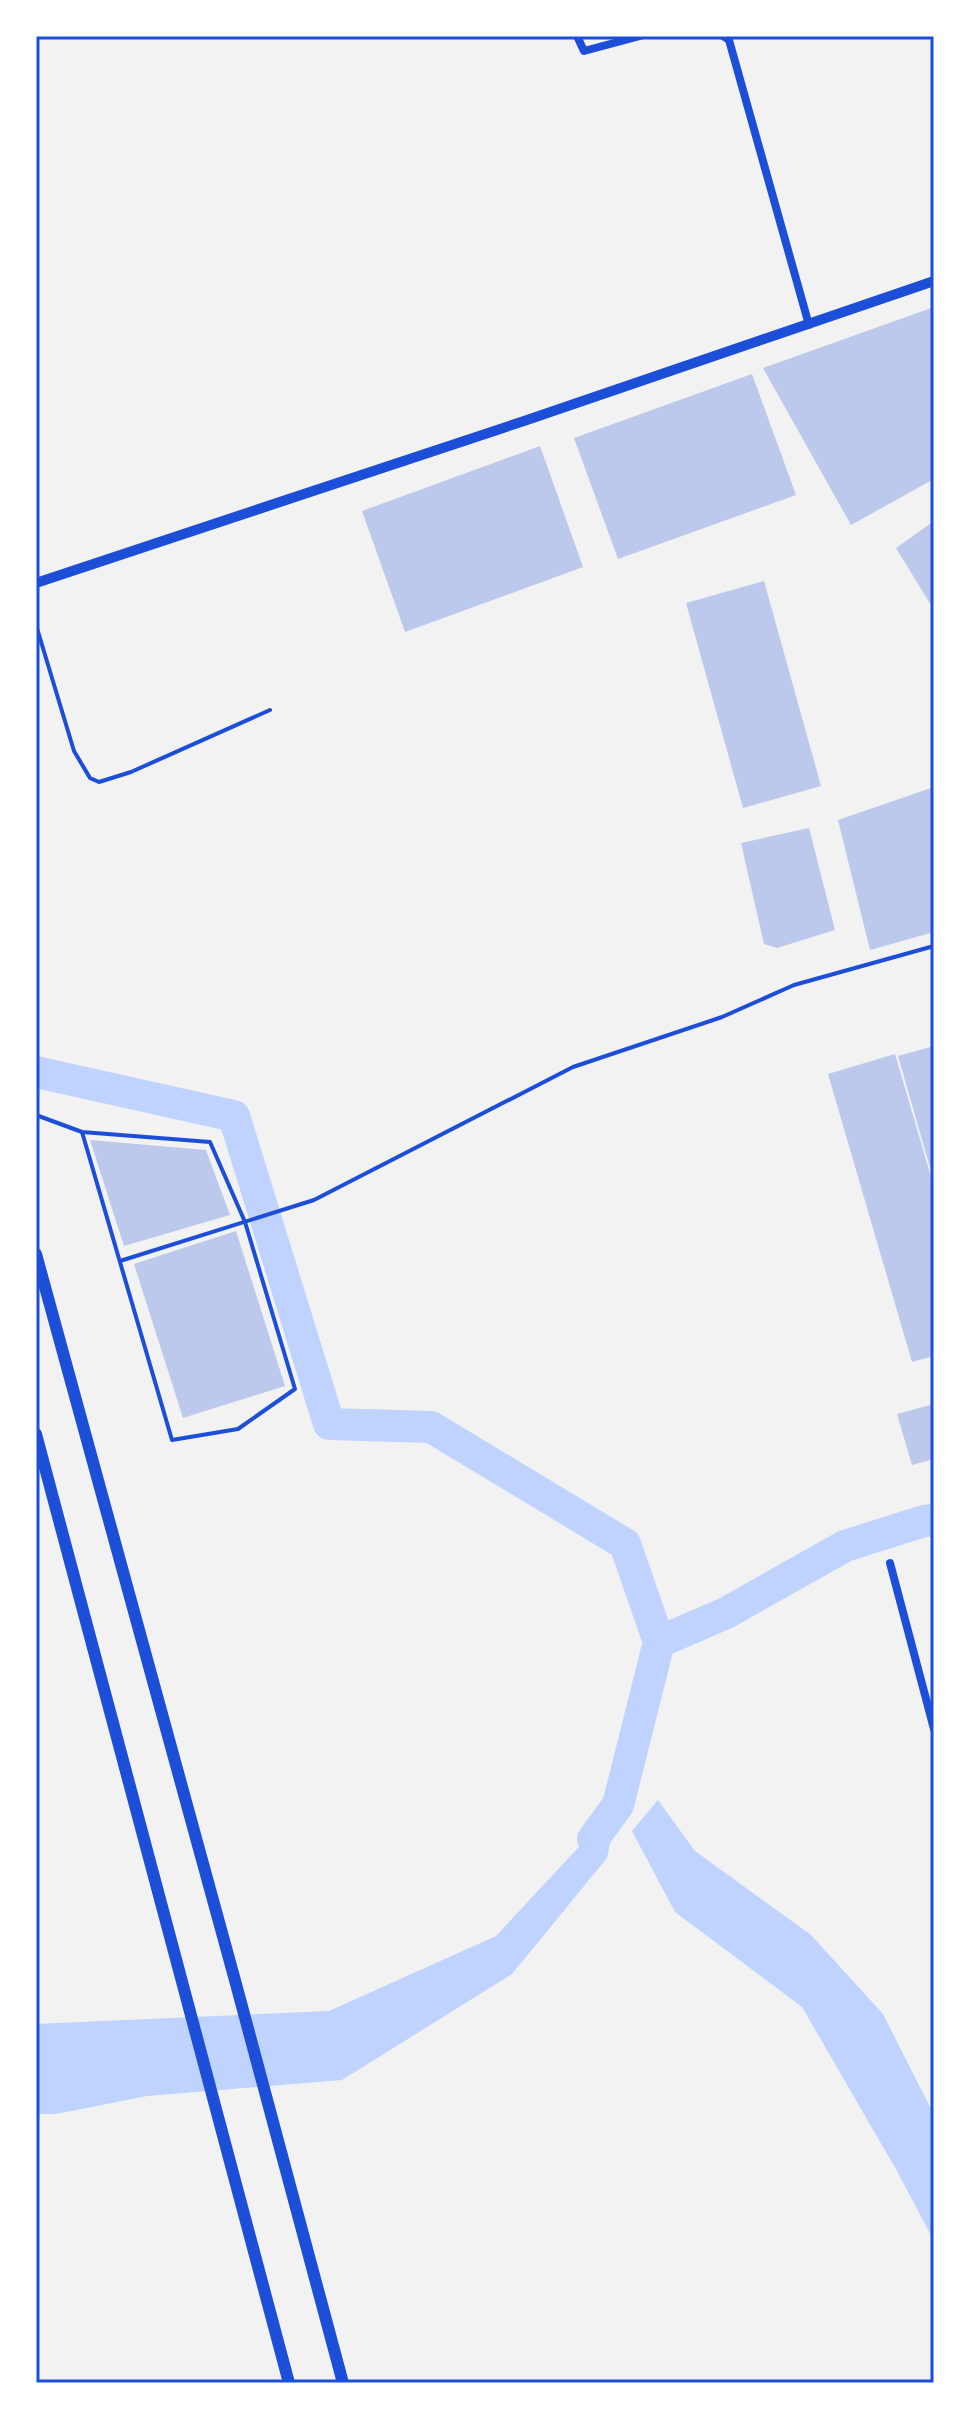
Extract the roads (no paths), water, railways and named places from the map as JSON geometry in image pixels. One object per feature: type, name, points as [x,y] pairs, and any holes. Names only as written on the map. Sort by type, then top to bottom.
[{"type":"highway","points":[[36,1254],[343,2383]]},
{"type":"highway","points":[[36,1434],[289,2383]]},
{"type":"street","points":[[577,36],[584,51],[640,36]]},
{"type":"street","points":[[723,36],[729,40],[809,325]]},
{"type":"street","points":[[36,583],[934,281]]},
{"type":"street","points":[[890,1563],[934,1729]]},
{"type":"lane","points":[[36,625],[74,751],[90,778],[99,782],[131,772],[270,710]]},
{"type":"lane","points":[[120,1261],[314,1200],[573,1067],[722,1017],[794,985],[934,946]]},
{"type":"lane","points":[[36,1115],[82,1132],[210,1142],[245,1222],[295,1389],[238,1429],[172,1440],[82,1132]]},
{"type":"water","points":[[658,1800],[695,1851],[811,1935],[883,2014],[934,2115],[934,2241],[802,2007],[675,1912],[632,1831]]},
{"type":"water","points":[[618,1805],[607,1858],[512,1974],[342,2080],[147,2096],[56,2114],[36,2114],[36,2024],[329,2011],[496,1936]]},
{"type":"waterway","points":[[36,1072],[234,1116],[329,1424],[431,1427],[625,1544],[659,1642],[618,1805],[593,1839]]},
{"type":"waterway","points":[[659,1642],[726,1613],[845,1546],[934,1520]]}]
